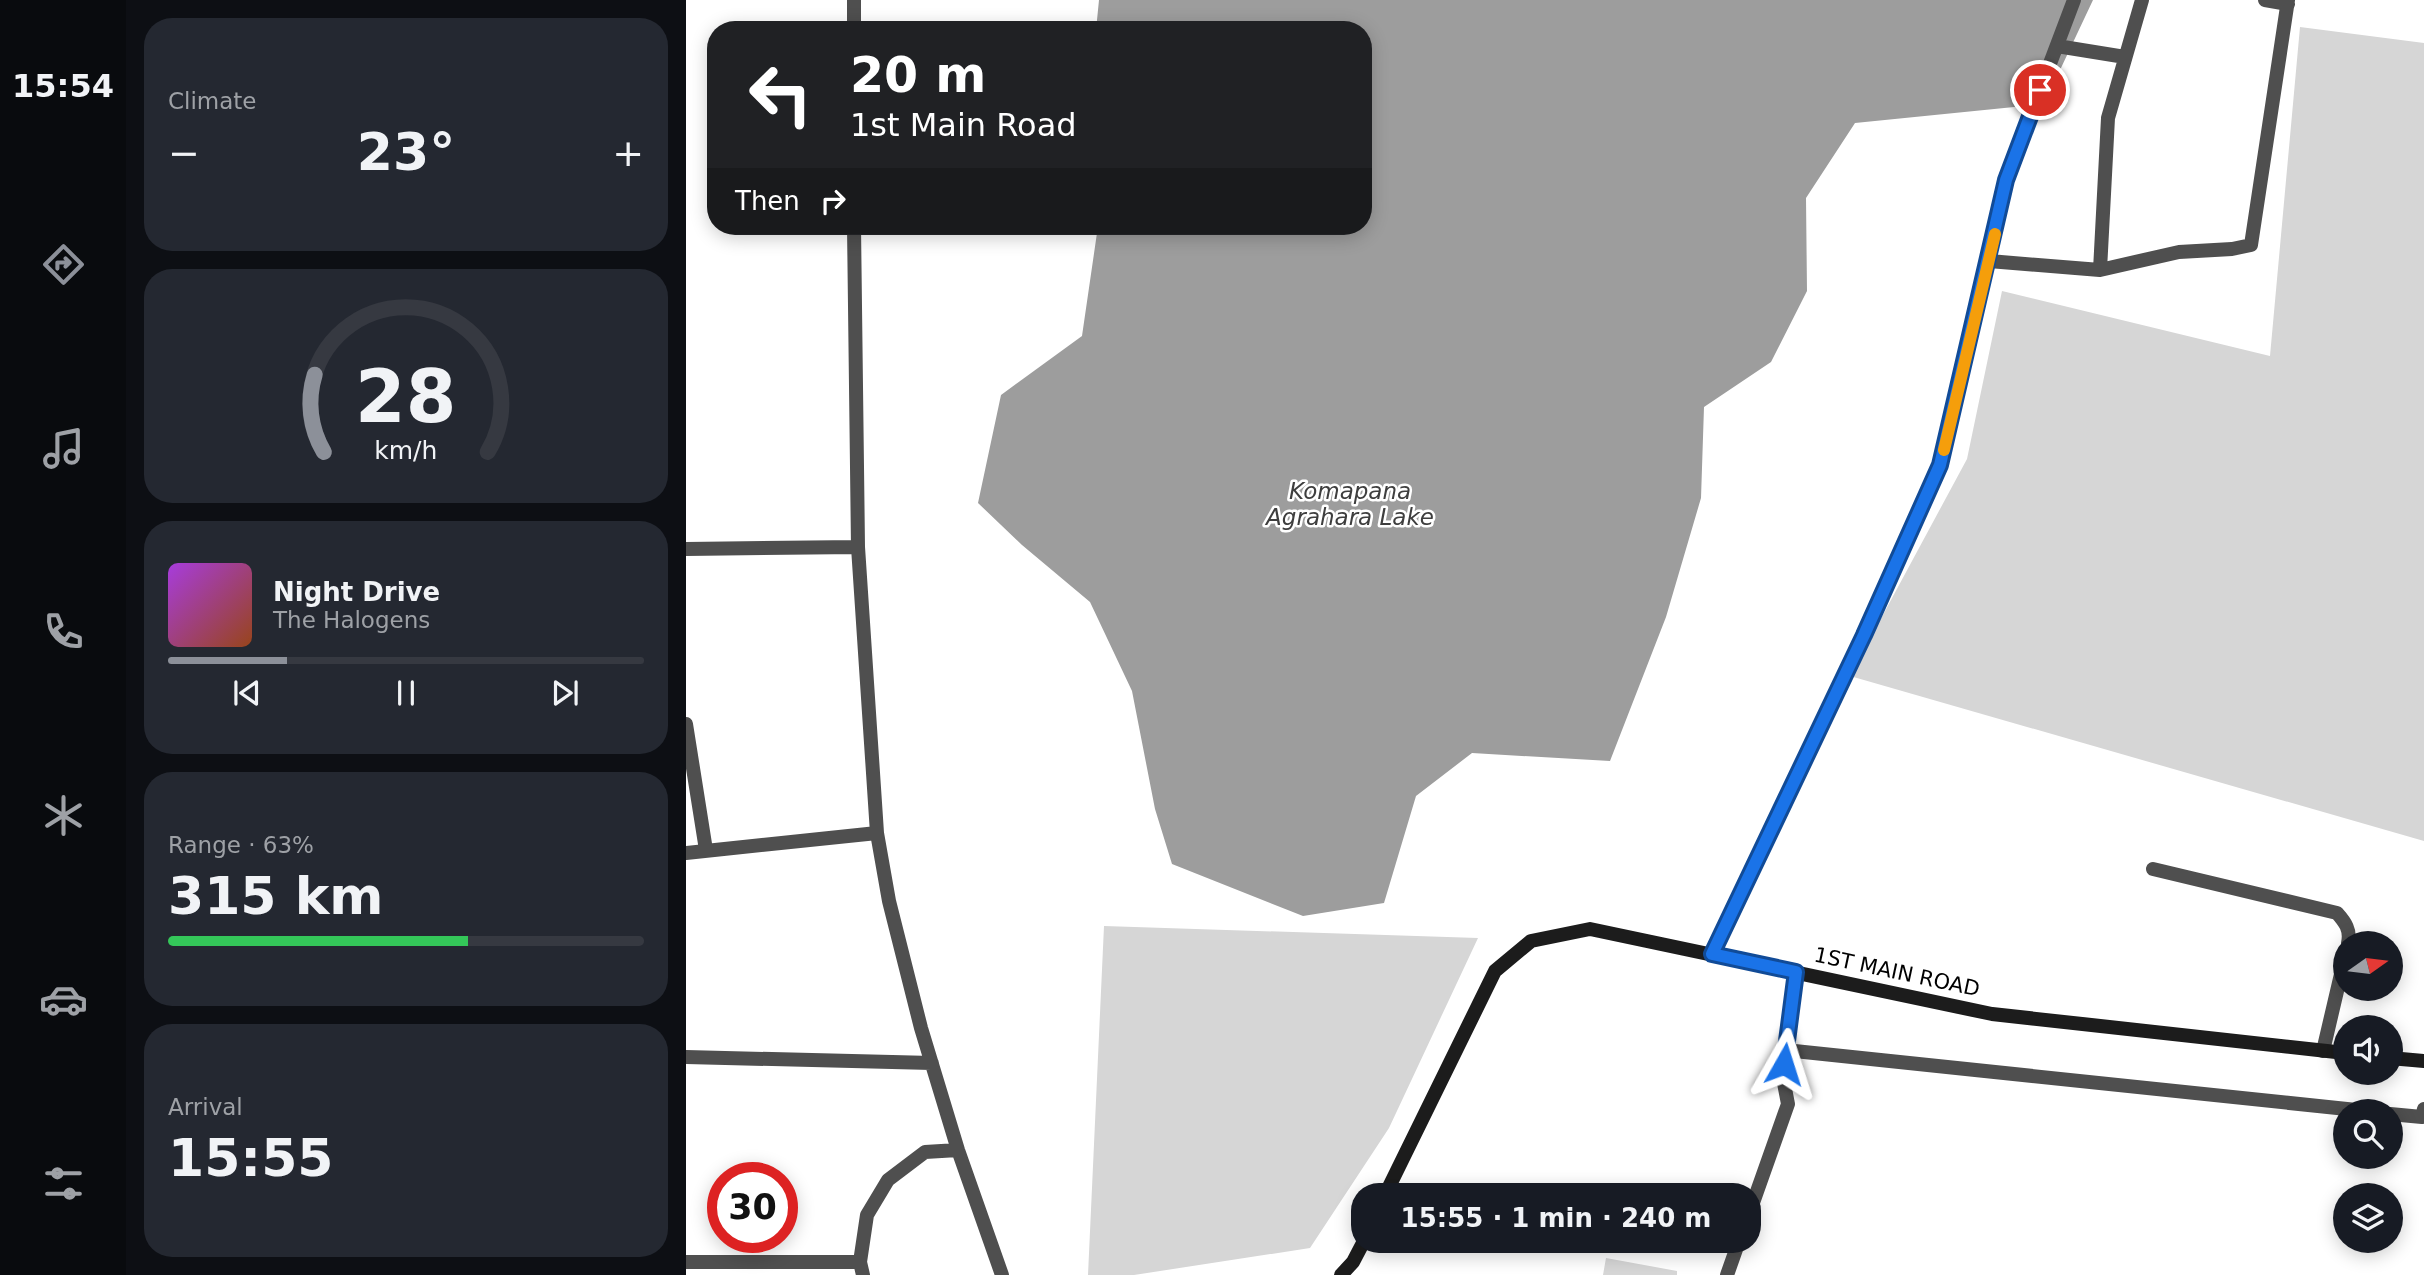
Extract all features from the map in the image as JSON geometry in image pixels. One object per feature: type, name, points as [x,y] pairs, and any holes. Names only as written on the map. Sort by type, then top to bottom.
[{"type":"street","points":[[853,21],[854,0]]},
{"type":"street","points":[[1712,954],[1864,635],[1940,465],[2006,180],[2074,0]]},
{"type":"street","points":[[2099,270],[2108,118],[2142,0]]},
{"type":"street","points":[[1989,261],[2099,270],[2179,252],[2232,249],[2251,245],[2288,2],[2265,0]]},
{"type":"street","points":[[2057,46],[2126,57]]},
{"type":"street","points":[[854,235],[858,547],[877,833],[889,901],[932,1063],[958,1150],[1002,1275]]},
{"type":"street","points":[[686,549],[858,547]]},
{"type":"street","points":[[686,724],[706,850]]},
{"type":"street","points":[[686,853],[877,833]]},
{"type":"street","points":[[2153,869],[2337,913],[2349,931]]},
{"type":"street","name":"1ST MAIN ROAD","points":[[1391,1183],[1494,971],[1531,941],[1590,929],[1992,1014],[2333,1052]]},
{"type":"street","points":[[1760,1183],[1788,1104],[1783,1079],[1796,972]]},
{"type":"street","points":[[2323,1051],[2335,1001]]},
{"type":"street","points":[[1785,1049],[2333,1107]]},
{"type":"street","points":[[686,1057],[932,1063]]},
{"type":"street","points":[[2403,1059],[2424,1061]]},
{"type":"street","points":[[2403,1114],[2423,1115]]},
{"type":"street","points":[[686,1262],[861,1269],[867,1215],[888,1180],[925,1152],[958,1150]]},
{"type":"street","points":[[1341,1275],[1357,1253]]},
{"type":"street","points":[[1727,1275],[1735,1253]]},
{"type":"shaded area","points":[[2300,27],[2424,43],[2424,841],[1850,676],[1967,459],[2002,291],[2270,356]]},
{"type":"shaded area","points":[[1104,926],[1478,938],[1389,1128],[1310,1248],[1134,1275],[1088,1275]]},
{"type":"shaded area","points":[[1606,1258],[1677,1271],[1677,1275],[1603,1275]]},
{"type":"water","name":"Komapana Agrahara Lake","points":[[1099,0],[2093,0],[2044,104],[1855,123],[1806,198],[1807,291],[1771,362],[1704,407],[1701,498],[1666,617],[1610,761],[1472,753],[1416,796],[1384,903],[1303,916],[1172,864],[1155,809],[1132,691],[1090,602],[1022,545],[978,503],[1001,395],[1082,336],[1097,235],[1372,235],[1372,21],[1097,21]]},
{"type":"slow traffic","points":[[1944,450],[1995,234]]},
{"type":"route","points":[[1784,1064],[1796,972],[1712,954],[1864,635],[1940,465],[2006,180],[2040,90]]}]
